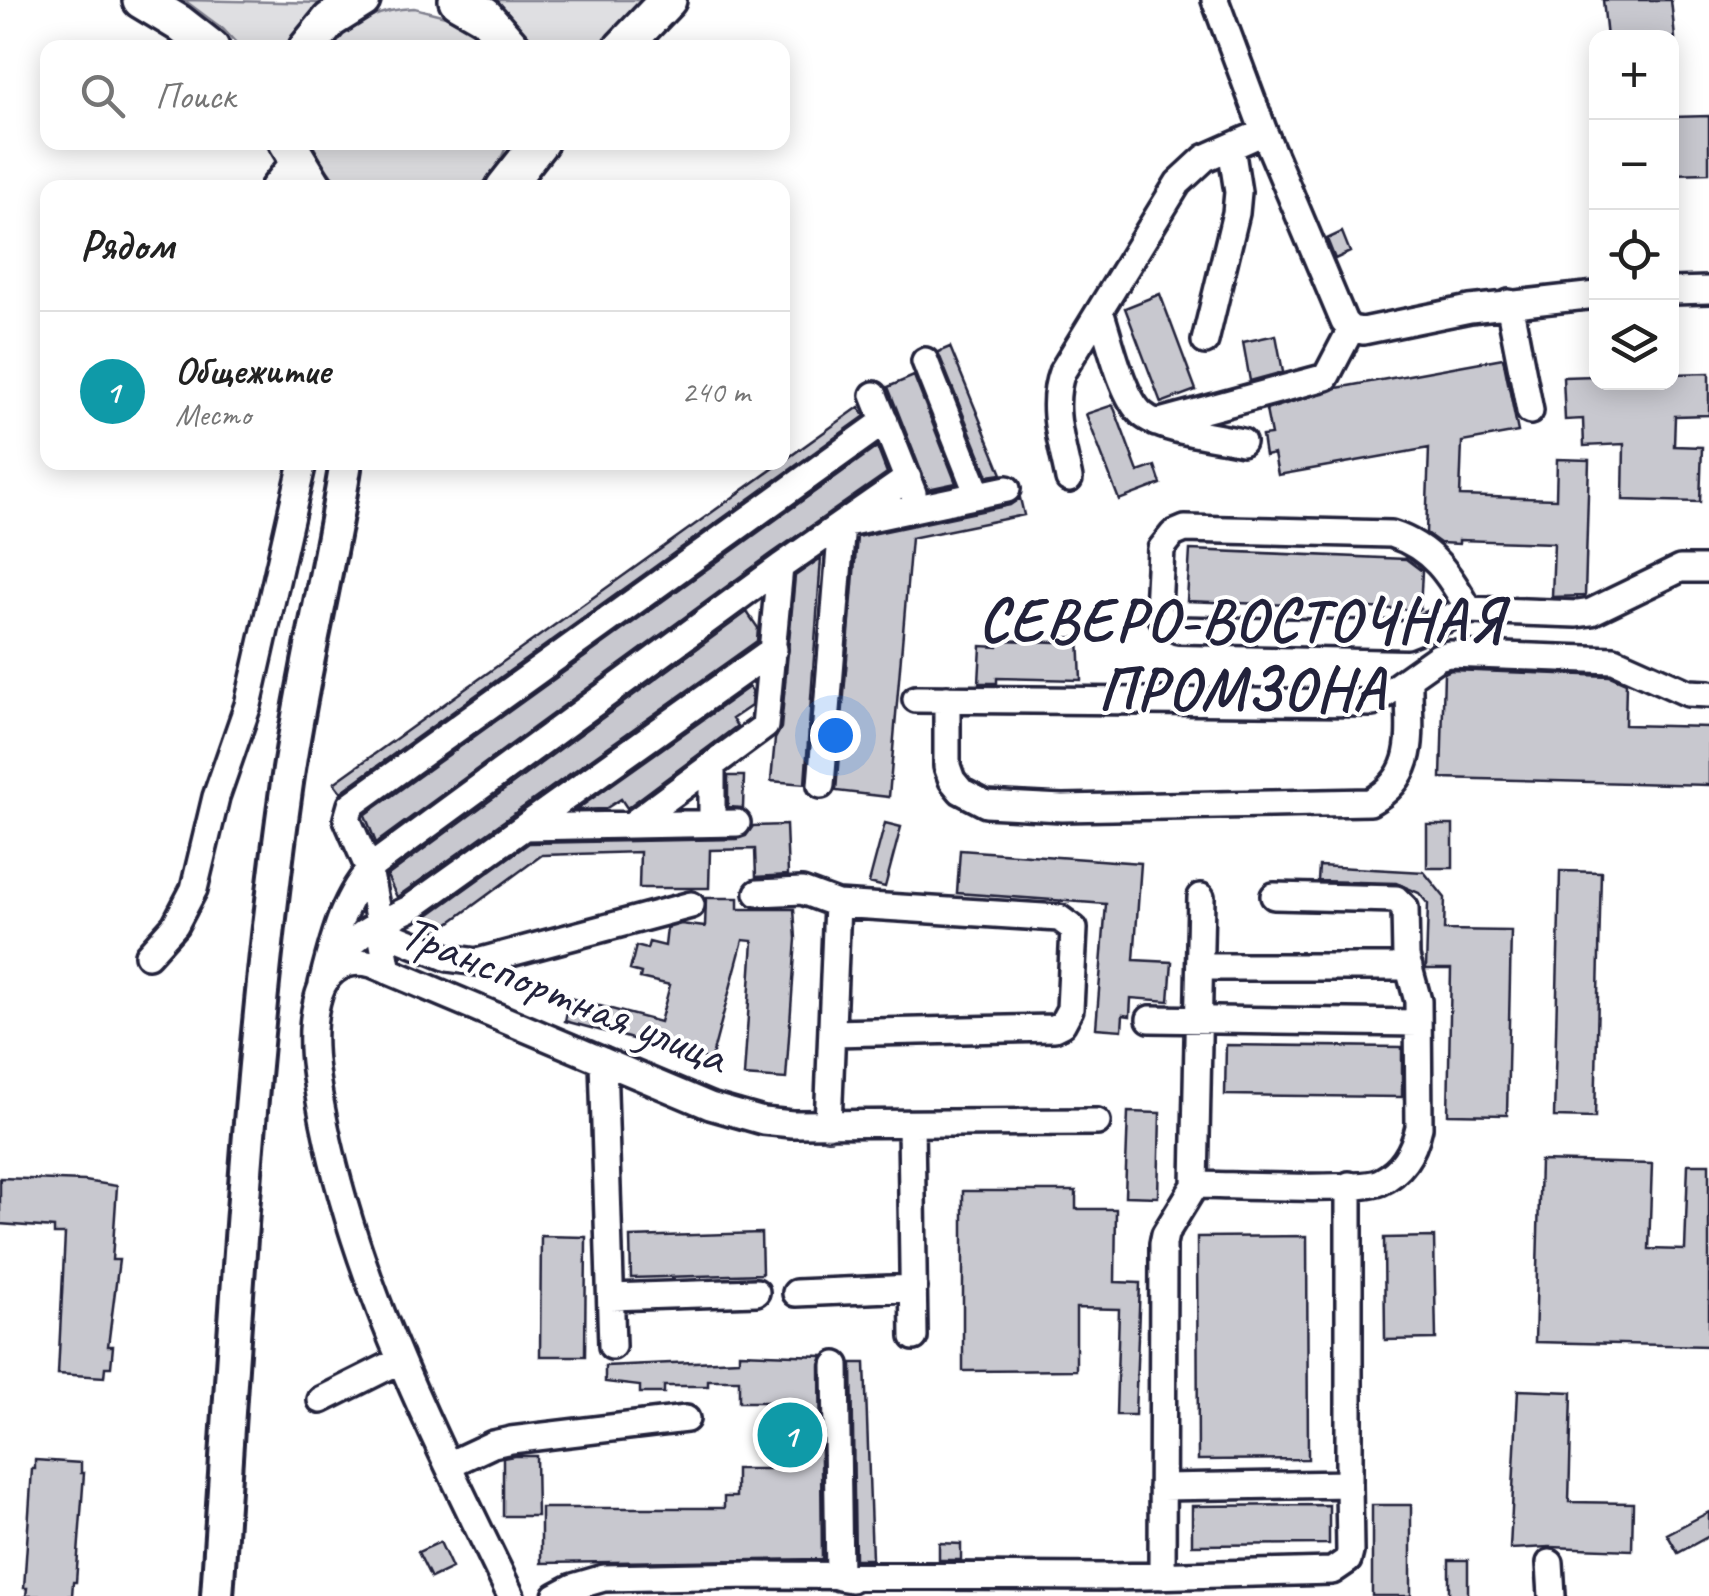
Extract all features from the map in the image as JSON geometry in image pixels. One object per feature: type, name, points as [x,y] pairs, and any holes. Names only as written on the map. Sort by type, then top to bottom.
[{"type":"highway","points":[[141,0],[201,40]]},
{"type":"highway","points":[[314,40],[330,20],[362,0]]},
{"type":"highway","points":[[457,0],[485,16],[506,40]]},
{"type":"highway","points":[[630,40],[668,0]]},
{"type":"highway","points":[[509,180],[523,150]]},
{"type":"highway","points":[[511,180],[534,150]]},
{"type":"main road","points":[[332,558],[345,470]]},
{"type":"main road","points":[[217,1596],[250,1102],[289,770],[311,641],[332,558],[363,470]]},
{"type":"street","points":[[1215,0],[1264,132],[1344,322],[1351,329],[1363,331],[1510,303],[1589,295]]},
{"type":"street","points":[[1069,479],[1056,412],[1055,392],[1062,372],[1178,183],[1205,158],[1264,132]]},
{"type":"street","points":[[1205,341],[1236,213],[1238,192],[1231,147]]},
{"type":"street","points":[[1679,291],[1709,290]]},
{"type":"street","points":[[1510,303],[1530,411]]},
{"type":"street","points":[[1100,310],[1135,407],[1156,423],[1242,442]]},
{"type":"street","points":[[1156,423],[1326,376],[1351,329]]},
{"type":"street","points":[[925,361],[978,496]]},
{"type":"street","points":[[874,395],[919,508]]},
{"type":"street","points":[[388,971],[369,869],[347,819],[351,806],[885,421]]},
{"type":"street","points":[[148,954],[175,926],[194,890],[216,796],[248,706],[301,470]]},
{"type":"street","points":[[821,785],[841,537],[908,478]]},
{"type":"street","points":[[511,1596],[399,1361],[363,1272],[329,1148],[313,1042],[323,983],[341,917],[369,869],[809,547],[919,508],[1007,490]]},
{"type":"street","points":[[1469,610],[1439,561],[1392,534],[1185,530],[1173,534],[1161,548],[1158,609],[1169,626],[1178,630],[1406,635],[1469,610],[1590,612],[1680,569],[1709,569]]},
{"type":"street","points":[[631,825],[764,726],[780,567]]},
{"type":"street","points":[[746,592],[775,643]]},
{"type":"street","points":[[323,983],[354,939],[409,909],[775,643]]},
{"type":"street","points":[[916,699],[1373,704],[1449,654],[1614,660],[1688,694],[1709,694]]},
{"type":"street","points":[[947,699],[947,766],[952,780],[961,791],[986,804],[1062,808],[1370,802],[1394,786],[1405,768],[1409,679]]},
{"type":"street","points":[[524,827],[724,823],[712,766]]},
{"type":"street","points":[[758,893],[802,891],[837,904],[1059,918],[1069,922],[1075,938],[1070,1009],[1062,1024],[1054,1028],[832,1033]]},
{"type":"street","points":[[1195,1185],[1348,1186],[1380,1182],[1408,1158],[1416,1144],[1418,1001],[1405,948],[1405,908],[1396,900],[1274,896]]},
{"type":"street","points":[[1162,1576],[1162,1244],[1195,1185],[1201,897]]},
{"type":"street","points":[[828,1125],[837,904]]},
{"type":"street","points":[[380,927],[448,958],[478,962],[691,905]]},
{"type":"street","name":"Транспортная улица","points":[[323,983],[351,962],[388,971],[603,1062],[734,1114],[763,1121],[828,1125],[1098,1122]]},
{"type":"street","points":[[1200,967],[1409,968]]},
{"type":"street","points":[[1150,1019],[1418,1023]]},
{"type":"street","points":[[603,1062],[612,1346]]},
{"type":"street","points":[[911,1124],[914,1337]]},
{"type":"street","points":[[556,1596],[604,1578],[750,1586],[838,1577],[1162,1576],[1340,1568],[1350,1552],[1348,1186]]},
{"type":"street","points":[[796,1294],[914,1288]]},
{"type":"street","points":[[611,1298],[756,1292]]},
{"type":"street","points":[[322,1400],[399,1361]]},
{"type":"street","points":[[836,1365],[838,1577]]},
{"type":"street","points":[[448,1465],[511,1440],[686,1419]]},
{"type":"street","points":[[1162,1487],[1349,1484]]},
{"type":"street","points":[[1550,1563],[1552,1596]]},
{"type":"street","points":[[838,1577],[950,1596]]},
{"type":"shaded area","points":[[184,0],[325,3],[295,40],[233,40]]},
{"type":"shaded area","points":[[484,0],[642,0],[604,40],[522,40]]},
{"type":"shaded area","points":[[414,8],[457,19],[482,40],[337,40],[367,19]]},
{"type":"shaded area","points":[[316,150],[505,150],[486,180],[336,180]]},
{"type":"building","points":[[1603,0],[1671,0],[1674,30],[1606,30]]},
{"type":"building","points":[[1709,116],[1709,173],[1679,174],[1679,117]]},
{"type":"building","points":[[1342,232],[1350,252],[1335,259],[1327,239]]},
{"type":"building","points":[[1160,294],[1196,390],[1161,403],[1125,308]]},
{"type":"building","points":[[1276,335],[1283,372],[1250,381],[1243,342]]},
{"type":"building","points":[[950,347],[1002,474],[988,476],[938,352]]},
{"type":"building","points":[[1503,358],[1518,432],[1462,442],[1460,496],[1556,499],[1557,459],[1589,460],[1585,596],[1552,597],[1554,543],[1440,543],[1426,533],[1429,448],[1278,475],[1274,454],[1265,456],[1262,436],[1271,435],[1266,410],[1337,388]]},
{"type":"building","points":[[1709,373],[1709,415],[1675,416],[1674,446],[1702,447],[1700,502],[1623,500],[1624,444],[1584,446],[1583,419],[1565,420],[1563,377],[1589,376],[1589,390],[1679,390],[1679,374]]},
{"type":"building","points":[[914,376],[956,483],[928,489],[888,387]]},
{"type":"building","points":[[1113,405],[1138,472],[1155,466],[1161,484],[1119,500],[1086,414]]},
{"type":"building","points":[[859,407],[865,416],[790,470],[790,456]]},
{"type":"building","points":[[877,447],[887,473],[376,843],[365,815]]},
{"type":"building","points":[[771,470],[790,470],[341,792],[334,783]]},
{"type":"building","points":[[1020,498],[1024,515],[911,538],[889,797],[836,791],[857,537],[1010,505]]},
{"type":"building","points":[[1190,550],[1406,559],[1422,571],[1420,610],[1187,601]]},
{"type":"building","points":[[821,558],[805,784],[771,781],[775,739],[781,728],[795,576]]},
{"type":"building","points":[[747,612],[758,628],[757,641],[397,897],[387,876]]},
{"type":"building","points":[[1079,637],[1081,680],[997,678],[997,683],[979,683],[981,646],[998,647],[999,640],[1055,642],[1055,638]]},
{"type":"building","points":[[1451,670],[1610,676],[1626,683],[1625,725],[1709,727],[1709,785],[1441,778],[1444,673]]},
{"type":"building","points":[[749,687],[751,706],[732,719],[737,726],[627,808],[621,799],[605,809],[576,810]]},
{"type":"building","points":[[728,776],[744,776],[743,808],[728,807]]},
{"type":"building","points":[[885,823],[901,827],[885,887],[869,883]]},
{"type":"building","points":[[786,825],[788,875],[756,877],[755,849],[710,850],[709,888],[639,888],[640,852],[542,855],[437,932],[426,917],[529,843],[737,839],[746,836],[753,826]]},
{"type":"building","points":[[1427,825],[1453,825],[1453,868],[1427,868]]},
{"type":"building","points":[[960,850],[1141,863],[1134,960],[1172,962],[1169,1001],[1131,998],[1130,1016],[1123,1015],[1122,1030],[1096,1028],[1106,904],[957,893]]},
{"type":"building","points":[[1319,866],[1424,872],[1445,898],[1444,930],[1511,931],[1507,1115],[1448,1114],[1451,969],[1426,969],[1428,904],[1419,893],[1396,883],[1318,881]]},
{"type":"building","points":[[1560,871],[1601,872],[1595,1118],[1554,1117]]},
{"type":"building","points":[[706,898],[738,898],[738,909],[794,909],[796,939],[786,1079],[744,1076],[753,941],[743,940],[711,1060],[565,1021],[570,998],[660,1022],[670,985],[640,978],[641,973],[630,970],[636,946],[647,949],[649,942],[665,946],[667,928],[681,924],[705,927]]},
{"type":"building","points":[[1226,1045],[1402,1047],[1402,1097],[1225,1095]]},
{"type":"building","points":[[1128,1112],[1160,1113],[1158,1197],[1125,1196]]},
{"type":"building","points":[[1540,1161],[1652,1164],[1649,1249],[1685,1250],[1688,1164],[1709,1164],[1709,1346],[1535,1342]]},
{"type":"building","points":[[0,1178],[117,1186],[112,1260],[119,1260],[108,1346],[113,1346],[111,1367],[105,1367],[104,1377],[58,1374],[65,1234],[54,1234],[54,1228],[0,1224]]},
{"type":"building","points":[[963,1191],[1076,1191],[1076,1209],[1116,1209],[1115,1282],[1140,1283],[1135,1415],[1116,1415],[1119,1309],[1076,1308],[1076,1370],[963,1371]]},
{"type":"building","points":[[761,1233],[762,1274],[631,1278],[630,1237]]},
{"type":"building","points":[[541,1236],[586,1237],[585,1356],[540,1356]]},
{"type":"building","points":[[1307,1236],[1308,1459],[1198,1460],[1197,1237]]},
{"type":"building","points":[[1434,1237],[1436,1339],[1385,1340],[1384,1238]]},
{"type":"building","points":[[739,1353],[823,1356],[822,1559],[541,1563],[541,1508],[724,1508],[724,1497],[736,1497],[736,1469],[769,1469],[769,1402],[739,1402],[739,1380],[708,1380],[708,1386],[664,1386],[664,1393],[640,1393],[640,1386],[605,1382],[605,1366],[739,1360]]},
{"type":"building","points":[[852,1363],[865,1363],[872,1559],[855,1559]]},
{"type":"building","points":[[1518,1390],[1572,1392],[1569,1502],[1633,1503],[1632,1550],[1510,1549]]},
{"type":"building","points":[[536,1456],[537,1516],[503,1516],[503,1458]]},
{"type":"building","points":[[35,1460],[81,1463],[84,1473],[72,1596],[26,1596]]},
{"type":"building","points":[[1329,1505],[1329,1544],[1192,1545],[1192,1506]]},
{"type":"building","points":[[1372,1505],[1411,1505],[1411,1596],[1372,1596]]},
{"type":"building","points":[[1709,1512],[1709,1536],[1678,1553],[1667,1534]]},
{"type":"building","points":[[440,1542],[452,1568],[431,1578],[418,1552]]},
{"type":"building","points":[[939,1543],[961,1544],[961,1560],[939,1560]]},
{"type":"building","points":[[1449,1560],[1468,1560],[1468,1596],[1449,1596]]},
{"type":"place","name":"Общежитие","points":[[790,1435]]},
{"type":"district","name":"СЕВЕРО-ВОСТОЧНАЯ ПРОМЗОНА","points":[[1242,654]]}]
